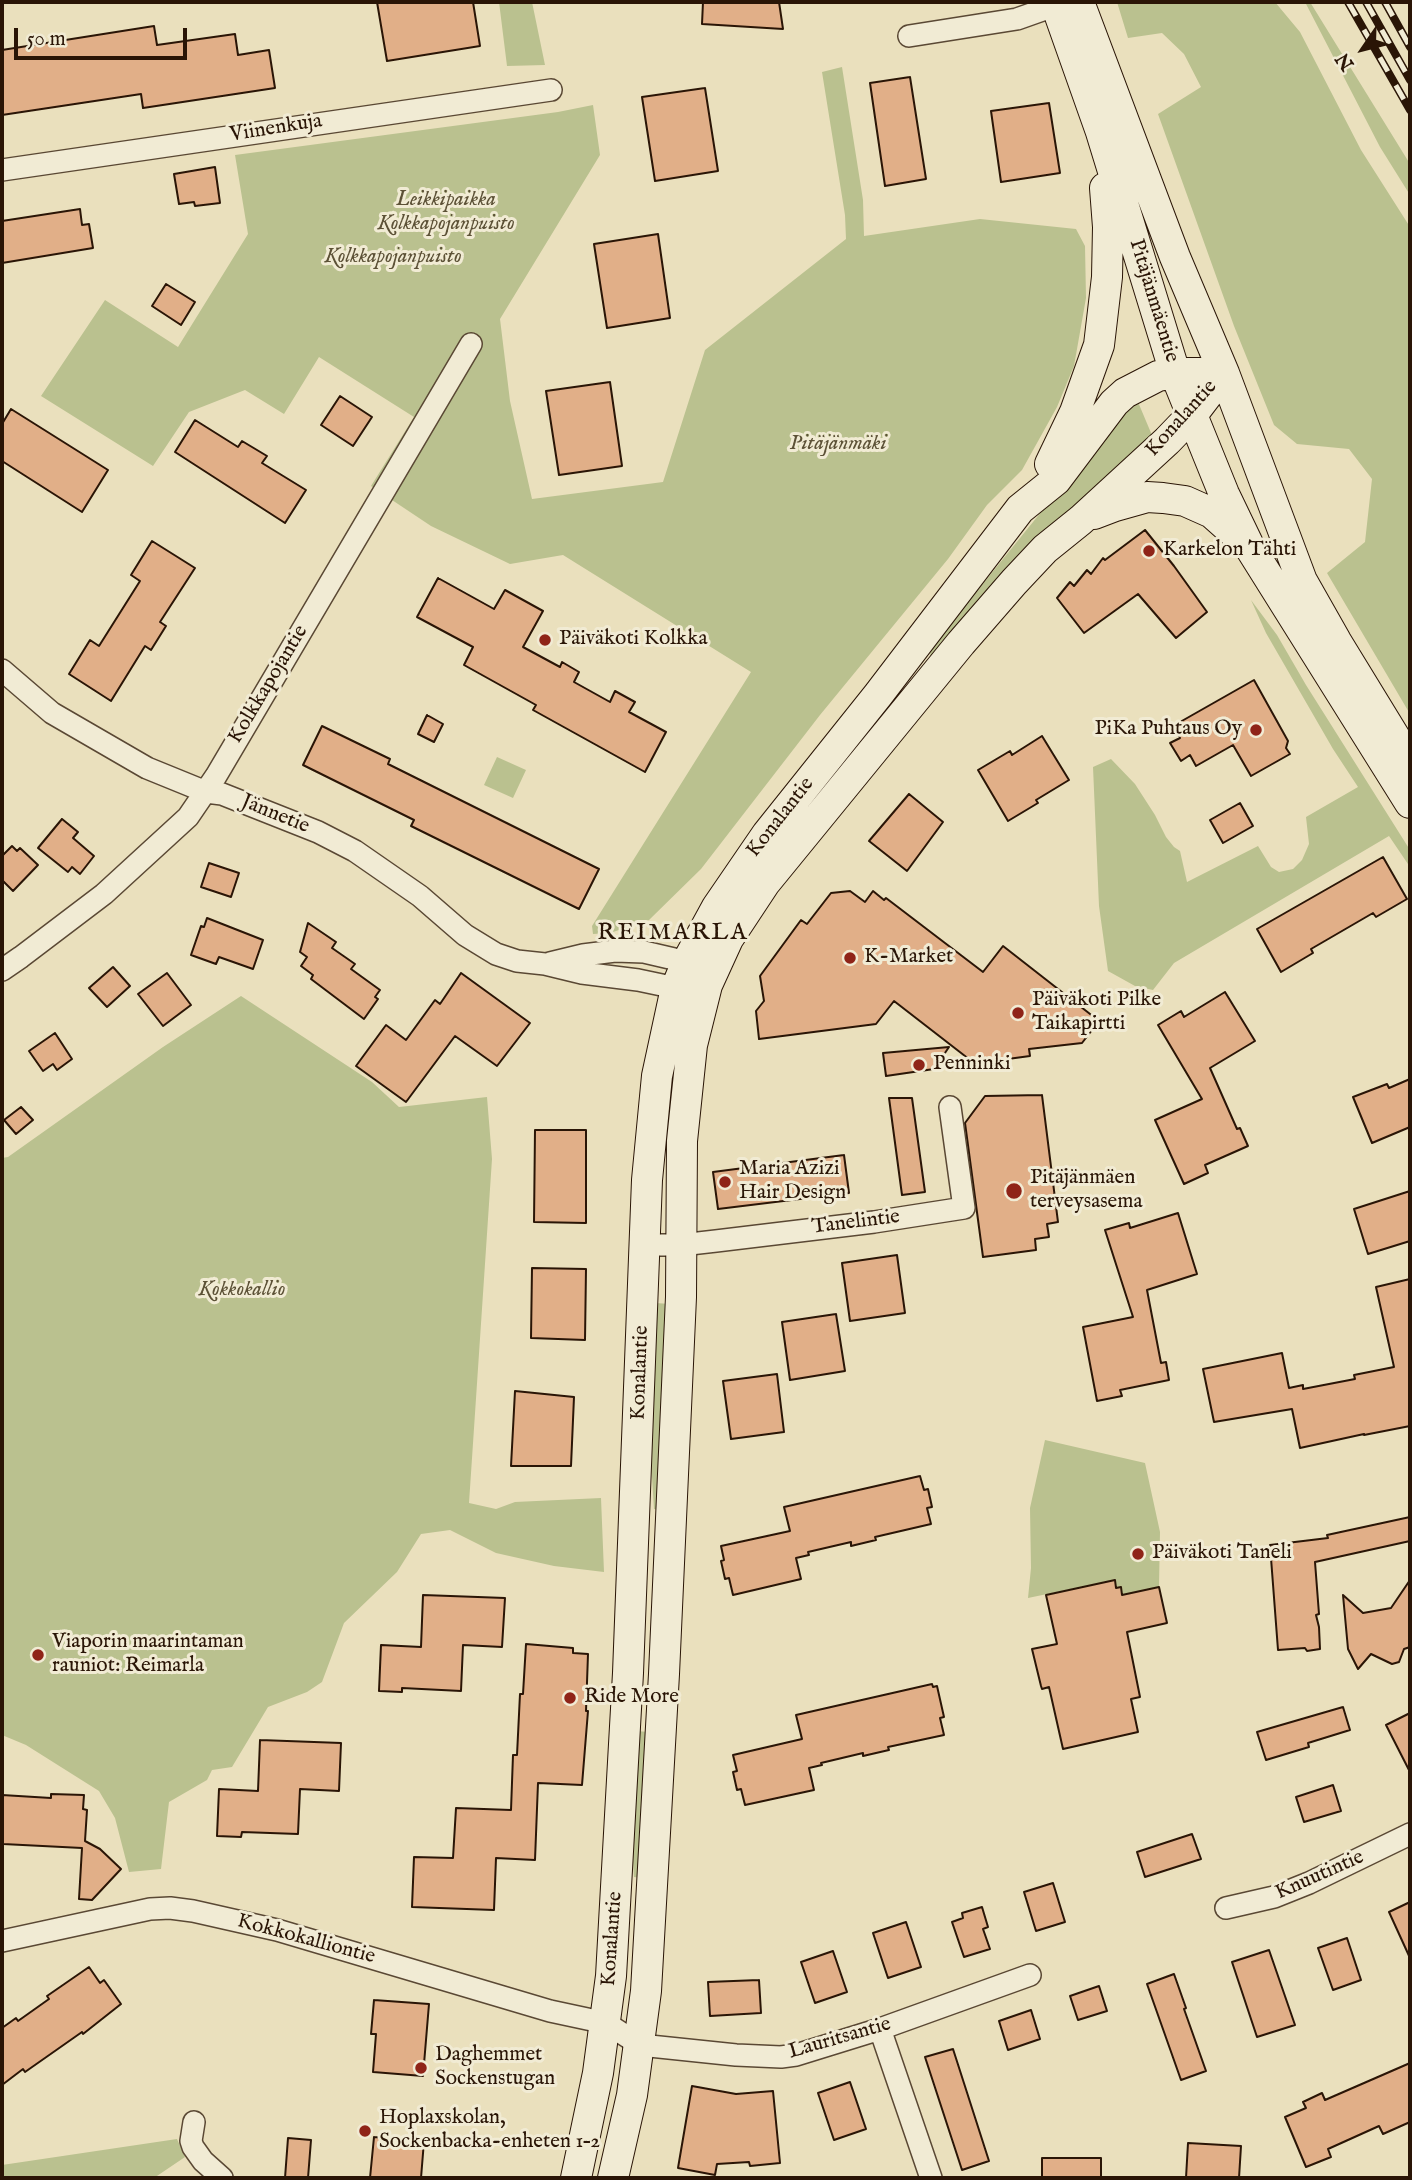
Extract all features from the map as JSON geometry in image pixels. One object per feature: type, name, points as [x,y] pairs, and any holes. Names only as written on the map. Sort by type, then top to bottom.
[{"type":"main road","name":"Pitäjänmäentie","points":[[1064,3],[1175,373],[1224,494],[1249,546],[1410,803]]},
{"type":"main road","name":"Pitäjänmäentie","points":[[1064,3],[1224,373],[1302,581],[1410,762]]},
{"type":"main road","points":[[1020,509],[1062,443],[1099,345],[1107,277],[1108,226],[1101,131]]},
{"type":"main road","name":"Konalantie","points":[[576,2178],[589,2124],[611,1976],[621,1832],[647,1180],[652,1112],[664,1040],[681,975],[717,907],[767,834],[878,695],[1020,509],[1056,480],[1119,398],[1158,376],[1175,373],[1224,373]]},
{"type":"main road","name":"Konalantie","points":[[613,2178],[632,2095],[646,1992],[681,1297],[682,1141],[692,1045],[707,985],[728,939],[765,883],[1009,587],[1045,549],[1081,520],[1167,441],[1192,415],[1224,373]]},
{"type":"main road","points":[[1081,520],[1147,497],[1185,501],[1212,513],[1249,546]]},
{"type":"street","points":[[909,36],[1017,19],[1064,3]]},
{"type":"street","name":"Viinenkuja","points":[[2,170],[551,90]]},
{"type":"street","name":"Kolkkapojantie","points":[[2,970],[42,943],[104,894],[188,817],[206,792],[471,344]]},
{"type":"street","name":"Jännetie","points":[[2,670],[52,713],[148,768],[318,832],[355,851],[420,896],[465,935],[496,954],[517,961],[681,975]]},
{"type":"street","name":"Jännetie","points":[[545,964],[615,951],[644,952],[681,975]]},
{"type":"street","points":[[681,975],[707,985]]},
{"type":"street","name":"Tanelintie","points":[[646,1245],[681,1245],[874,1222],[964,1208],[950,1107]]},
{"type":"street","name":"Knuutintie","points":[[1226,1908],[1274,1897],[1309,1883],[1410,1834]]},
{"type":"street","name":"Kokkokalliontie","points":[[2,1941],[150,1909],[193,1911],[277,1930],[550,2011],[606,2023]]},
{"type":"street","name":"Lauritsantie","points":[[606,2023],[640,2045],[781,2057],[796,2055],[880,2029],[1030,1975]]},
{"type":"street","points":[[880,2029],[931,2178]]},
{"type":"street","points":[[194,2122],[191,2141],[194,2147],[203,2161],[222,2178]]},
{"type":"green space","points":[[499,2],[532,2],[545,65],[507,66]]},
{"type":"green space","points":[[1117,2],[1275,2],[1300,32],[1361,150],[1410,227],[1410,714],[1327,573],[1365,542],[1372,479],[1349,449],[1297,444],[1274,425],[1234,326],[1158,114],[1201,87],[1184,54],[1162,33],[1128,38]]},
{"type":"green space","points":[[1305,2],[1310,2],[1410,164],[1410,195],[1380,147]]},
{"type":"green space","name":"Pitäjänmäki","points":[[842,67],[863,200],[864,236],[980,219],[1076,229],[1085,246],[1086,298],[1074,366],[1057,407],[1022,470],[987,505],[948,559],[820,715],[701,869],[649,920],[610,933],[593,934],[592,926],[751,672],[563,555],[510,564],[431,526],[371,486],[414,417],[319,357],[284,414],[245,390],[189,412],[153,466],[41,396],[105,300],[178,347],[248,234],[235,155],[593,105],[600,155],[500,319],[510,401],[532,499],[663,482],[705,350],[846,239],[845,215],[822,72]]},
{"type":"green space","points":[[1138,402],[1154,440],[930,659],[931,642],[953,612],[973,596],[1123,411]]},
{"type":"green space","points":[[1251,600],[1277,635],[1410,850],[1410,867],[1389,836],[1174,963],[1153,990],[1135,986],[1108,971],[1099,906],[1093,767],[1111,759],[1135,784],[1166,837],[1180,851],[1187,882],[1258,846],[1271,867],[1279,872],[1293,869],[1302,860],[1309,844],[1306,817],[1358,787],[1266,633]]},
{"type":"green space","points":[[497,757],[526,770],[513,798],[484,785]]},
{"type":"green space","name":"Kokkokallio","points":[[241,996],[372,1082],[399,1107],[487,1097],[492,1159],[469,1503],[496,1509],[515,1502],[601,1498],[604,1572],[554,1566],[496,1553],[450,1530],[421,1534],[397,1572],[344,1623],[322,1682],[307,1692],[268,1707],[232,1767],[212,1770],[207,1780],[169,1802],[161,1869],[129,1872],[115,1818],[99,1791],[26,1745],[2,1735],[2,1158],[8,1157],[163,1047]]},
{"type":"green space","points":[[655,1303],[671,1304],[661,1510],[654,1509],[649,1429]]},
{"type":"green space","points":[[1045,1440],[1145,1463],[1160,1532],[1159,1587],[1118,1596],[1114,1580],[1028,1598],[1031,1568],[1030,1508]]},
{"type":"green space","points":[[635,1731],[650,1732],[643,1878],[634,1877],[629,1808]]},
{"type":"green space","points":[[177,2139],[185,2157],[154,2178],[2,2178],[2,2165]]},
{"type":"building","points":[[377,2],[473,2],[480,46],[387,61]]},
{"type":"building","points":[[703,2],[779,2],[783,29],[702,24]]},
{"type":"building","points":[[154,26],[157,45],[235,34],[238,55],[269,50],[275,88],[143,108],[141,94],[2,115],[2,50]]},
{"type":"building","points":[[910,77],[926,179],[885,186],[870,83]]},
{"type":"building","points":[[705,88],[718,171],[655,181],[642,97]]},
{"type":"building","points":[[1049,103],[1060,173],[1001,182],[991,111]]},
{"type":"building","points":[[215,167],[220,203],[195,206],[194,202],[179,204],[174,174]]},
{"type":"building","points":[[80,209],[82,225],[89,224],[93,248],[2,263],[2,221]]},
{"type":"building","points":[[658,234],[670,318],[607,328],[594,244]]},
{"type":"building","points":[[166,284],[195,302],[181,325],[152,306]]},
{"type":"building","points":[[610,382],[622,466],[559,475],[546,391]]},
{"type":"building","points":[[340,396],[372,417],[353,446],[321,425]]},
{"type":"building","points":[[11,409],[108,470],[82,512],[2,461],[2,424]]},
{"type":"building","points":[[195,420],[238,447],[242,441],[267,456],[262,463],[306,490],[285,523],[175,452]]},
{"type":"building","points":[[1145,530],[1207,612],[1176,638],[1138,594],[1084,633],[1057,598],[1070,582],[1074,586],[1087,570],[1091,574],[1103,558],[1105,560]]},
{"type":"building","points":[[152,541],[195,568],[160,622],[166,626],[151,650],[145,646],[111,701],[69,674],[90,640],[99,646],[140,581],[131,575]]},
{"type":"building","points":[[438,578],[494,609],[505,590],[543,611],[523,647],[560,667],[562,662],[579,672],[574,682],[610,702],[615,691],[635,702],[629,712],[666,732],[645,772],[533,710],[536,705],[464,665],[473,647],[417,617]]},
{"type":"building","points":[[1254,680],[1288,741],[1286,748],[1290,754],[1251,776],[1233,745],[1196,766],[1190,755],[1181,761],[1170,743],[1180,738],[1173,726]]},
{"type":"building","points":[[427,715],[443,724],[434,742],[418,734]]},
{"type":"building","points":[[322,726],[390,759],[388,764],[599,869],[579,909],[411,826],[414,820],[303,765]]},
{"type":"building","points":[[1042,736],[1069,780],[1008,821],[978,770],[1010,751],[1012,755]]},
{"type":"building","points":[[909,794],[943,822],[907,871],[869,841]]},
{"type":"building","points":[[1240,803],[1253,826],[1223,843],[1210,820]]},
{"type":"building","points":[[62,819],[78,832],[73,838],[94,856],[80,874],[72,867],[68,872],[38,848]]},
{"type":"building","points":[[12,846],[17,851],[20,848],[38,865],[13,891],[2,880],[2,856]]},
{"type":"building","points":[[1383,857],[1407,899],[1376,917],[1373,913],[1311,949],[1313,953],[1281,972],[1257,929]]},
{"type":"building","points":[[209,863],[239,873],[231,897],[201,887]]},
{"type":"building","points":[[850,891],[865,902],[873,891],[884,900],[886,898],[983,972],[1003,946],[1099,1021],[1082,1043],[1029,1049],[1030,1056],[978,1063],[974,1063],[894,1001],[876,1024],[759,1039],[756,1011],[764,1001],[760,976],[801,920],[807,924],[831,893]]},
{"type":"building","points":[[207,918],[263,940],[253,969],[219,957],[216,964],[191,955],[201,926],[204,927]]},
{"type":"building","points":[[308,923],[336,942],[332,948],[355,964],[351,969],[380,990],[375,997],[378,999],[364,1019],[311,979],[313,975],[301,966],[307,957],[300,952]]},
{"type":"building","points":[[113,967],[130,986],[107,1007],[89,988]]},
{"type":"building","points":[[167,973],[191,1005],[163,1026],[138,994]]},
{"type":"building","points":[[461,973],[530,1023],[497,1066],[455,1036],[406,1102],[356,1066],[386,1025],[406,1040],[435,1000],[440,1004]]},
{"type":"building","points":[[1225,992],[1255,1041],[1210,1068],[1237,1129],[1240,1128],[1248,1146],[1205,1165],[1208,1173],[1184,1184],[1155,1120],[1202,1099],[1158,1025],[1181,1011],[1184,1017]]},
{"type":"building","points":[[55,1033],[72,1059],[57,1070],[53,1064],[43,1071],[29,1051]]},
{"type":"building","points":[[949,1047],[934,1069],[886,1076],[883,1053]]},
{"type":"building","points":[[1410,1079],[1410,1127],[1372,1143],[1353,1097],[1387,1084],[1389,1088]]},
{"type":"building","name":"Pitäjänmäen terveysasema","points":[[1042,1095],[1058,1222],[1047,1224],[1049,1237],[1035,1239],[1036,1250],[983,1257],[965,1123],[985,1096]]},
{"type":"building","points":[[889,1098],[912,1098],[925,1192],[902,1195]]},
{"type":"building","points":[[21,1107],[33,1120],[16,1134],[4,1120]]},
{"type":"building","points":[[535,1130],[586,1130],[586,1223],[534,1222]]},
{"type":"building","points":[[844,1155],[849,1193],[718,1209],[713,1172]]},
{"type":"building","points":[[1410,1191],[1410,1241],[1368,1254],[1354,1209]]},
{"type":"building","points":[[1178,1213],[1197,1274],[1147,1290],[1161,1363],[1166,1362],[1169,1380],[1120,1390],[1122,1396],[1097,1401],[1083,1327],[1133,1317],[1105,1230],[1129,1223],[1130,1228]]},
{"type":"building","points":[[897,1255],[905,1313],[850,1321],[842,1263]]},
{"type":"building","points":[[532,1268],[586,1269],[585,1340],[531,1338]]},
{"type":"building","points":[[1410,1279],[1410,1426],[1300,1448],[1292,1409],[1214,1422],[1203,1369],[1282,1353],[1289,1388],[1303,1385],[1303,1389],[1355,1379],[1354,1375],[1394,1367],[1376,1287]]},
{"type":"building","points":[[836,1314],[845,1371],[790,1380],[782,1322]]},
{"type":"building","points":[[777,1374],[784,1432],[731,1439],[723,1381]]},
{"type":"building","points":[[515,1391],[574,1397],[571,1466],[511,1466]]},
{"type":"building","points":[[920,1476],[924,1490],[928,1489],[932,1507],[927,1508],[931,1524],[875,1537],[876,1540],[851,1546],[851,1542],[808,1552],[809,1555],[796,1558],[801,1579],[733,1595],[729,1578],[725,1579],[721,1546],[790,1531],[784,1507]]},
{"type":"building","points":[[1410,1517],[1410,1541],[1315,1562],[1320,1649],[1278,1650],[1270,1545],[1328,1538],[1327,1535]]},
{"type":"building","points":[[1115,1580],[1116,1588],[1121,1587],[1122,1595],[1159,1587],[1167,1623],[1127,1632],[1140,1697],[1131,1699],[1138,1732],[1063,1749],[1049,1687],[1042,1689],[1032,1649],[1057,1644],[1046,1595]]},
{"type":"building","points":[[1410,1580],[1410,1647],[1404,1649],[1399,1662],[1392,1664],[1371,1654],[1358,1669],[1348,1649],[1343,1595],[1363,1613],[1391,1608]]},
{"type":"building","points":[[423,1595],[505,1598],[502,1647],[463,1645],[461,1691],[402,1688],[402,1692],[379,1691],[381,1645],[421,1647]]},
{"type":"building","points":[[526,1644],[573,1648],[573,1653],[588,1654],[588,1711],[582,1785],[538,1783],[535,1860],[496,1858],[494,1910],[412,1907],[414,1857],[453,1858],[456,1808],[511,1810],[513,1755],[517,1755]]},
{"type":"building","points":[[932,1684],[933,1687],[937,1686],[944,1717],[940,1718],[944,1735],[888,1747],[889,1750],[863,1756],[863,1753],[821,1763],[822,1765],[809,1768],[814,1790],[745,1805],[741,1789],[737,1790],[733,1772],[737,1771],[733,1755],[802,1739],[796,1715]]},
{"type":"building","points":[[1343,1707],[1350,1730],[1308,1743],[1309,1747],[1266,1760],[1257,1732]]},
{"type":"building","points":[[1410,1713],[1410,1772],[1386,1725]]},
{"type":"building","points":[[260,1740],[341,1743],[339,1791],[300,1789],[298,1834],[242,1832],[241,1837],[217,1836],[219,1789],[258,1791]]},
{"type":"building","points":[[1333,1785],[1341,1811],[1304,1822],[1296,1797]]},
{"type":"building","points":[[51,1794],[84,1795],[83,1809],[87,1810],[85,1841],[100,1849],[121,1869],[92,1900],[79,1899],[82,1848],[3,1844],[2,1795],[51,1798]]},
{"type":"building","points":[[1192,1834],[1201,1859],[1145,1877],[1137,1852]]},
{"type":"building","points":[[1053,1883],[1065,1922],[1036,1931],[1024,1892]]},
{"type":"building","points":[[1410,1902],[1410,1958],[1389,1912]]},
{"type":"building","points":[[982,1907],[988,1927],[983,1929],[990,1949],[964,1957],[952,1922],[963,1918],[962,1913]]},
{"type":"building","points":[[906,1922],[921,1967],[888,1978],[873,1933]]},
{"type":"building","points":[[1347,1938],[1361,1980],[1333,1990],[1318,1948]]},
{"type":"building","points":[[1269,1950],[1295,2025],[1257,2037],[1232,1962]]},
{"type":"building","points":[[833,1951],[847,1992],[815,2003],[801,1962]]},
{"type":"building","points":[[89,1967],[100,1983],[104,1980],[121,2004],[83,2034],[82,2032],[25,2072],[23,2069],[2,2085],[2,2028],[16,2018],[18,2021],[49,1999],[47,1996]]},
{"type":"building","points":[[1174,1974],[1206,2071],[1181,2080],[1147,1984]]},
{"type":"building","points":[[759,1980],[761,2013],[710,2016],[708,1982]]},
{"type":"building","points":[[1099,1986],[1107,2011],[1078,2020],[1070,1996]]},
{"type":"building","points":[[374,2000],[429,2004],[423,2076],[373,2072],[376,2034],[371,2034]]},
{"type":"building","points":[[1031,2010],[1040,2039],[1008,2050],[999,2021]]},
{"type":"building","points":[[953,2049],[989,2161],[962,2170],[925,2057]]},
{"type":"building","points":[[1410,2063],[1410,2122],[1383,2134],[1379,2126],[1328,2149],[1331,2157],[1306,2167],[1285,2117],[1306,2108],[1303,2102],[1322,2093],[1325,2100]]},
{"type":"building","points":[[850,2082],[866,2129],[834,2140],[818,2093]]},
{"type":"building","points":[[692,2086],[736,2094],[773,2091],[780,2163],[750,2166],[749,2162],[717,2164],[715,2175],[678,2168]]},
{"type":"building","points":[[374,2137],[424,2141],[421,2178],[370,2178]]},
{"type":"building","points":[[288,2138],[311,2140],[308,2178],[285,2178]]},
{"type":"building","points":[[1188,2143],[1241,2146],[1239,2178],[1186,2178]]},
{"type":"building","points":[[1042,2158],[1101,2158],[1101,2178],[1042,2178]]},
{"type":"railway","points":[[1348,2],[1410,110]]},
{"type":"railway","points":[[1366,2],[1410,80]]},
{"type":"railway","points":[[1385,2],[1410,47]]},
{"type":"place","name":"Karkelon Tähti","points":[[1149,551]]},
{"type":"place","name":"Päiväkoti Kolkka","points":[[545,640]]},
{"type":"place","name":"PiKa Puhtaus Oy","points":[[1256,730]]},
{"type":"place","name":"K-Market","points":[[850,958]]},
{"type":"place","name":"Päiväkoti Pilke Taikapirtti","points":[[1018,1013]]},
{"type":"place","name":"Penninki","points":[[919,1065]]},
{"type":"place","name":"Maria Azizi Hair Design","points":[[725,1182]]},
{"type":"place","name":"Pitäjänmäen terveysasema","points":[[1014,1191]]},
{"type":"place","name":"Päiväkoti Taneli","points":[[1138,1554]]},
{"type":"place","name":"Viaporin maarintaman rauniot: Reimarla","points":[[38,1655]]},
{"type":"place","name":"Ride More","points":[[570,1698]]},
{"type":"place","name":"Daghemmet Sockenstugan","points":[[421,2068]]},
{"type":"place","name":"Hoplaxskolan, Sockenbacka-enheten 1–2","points":[[365,2131]]},
{"type":"district","name":"REIMARLA","points":[[673,934]]},
{"type":"park label","name":"Leikkipaikka Kolkkapojanpuisto","points":[[446,213]]},
{"type":"park label","name":"Kolkkapojanpuisto","points":[[393,258]]}]
